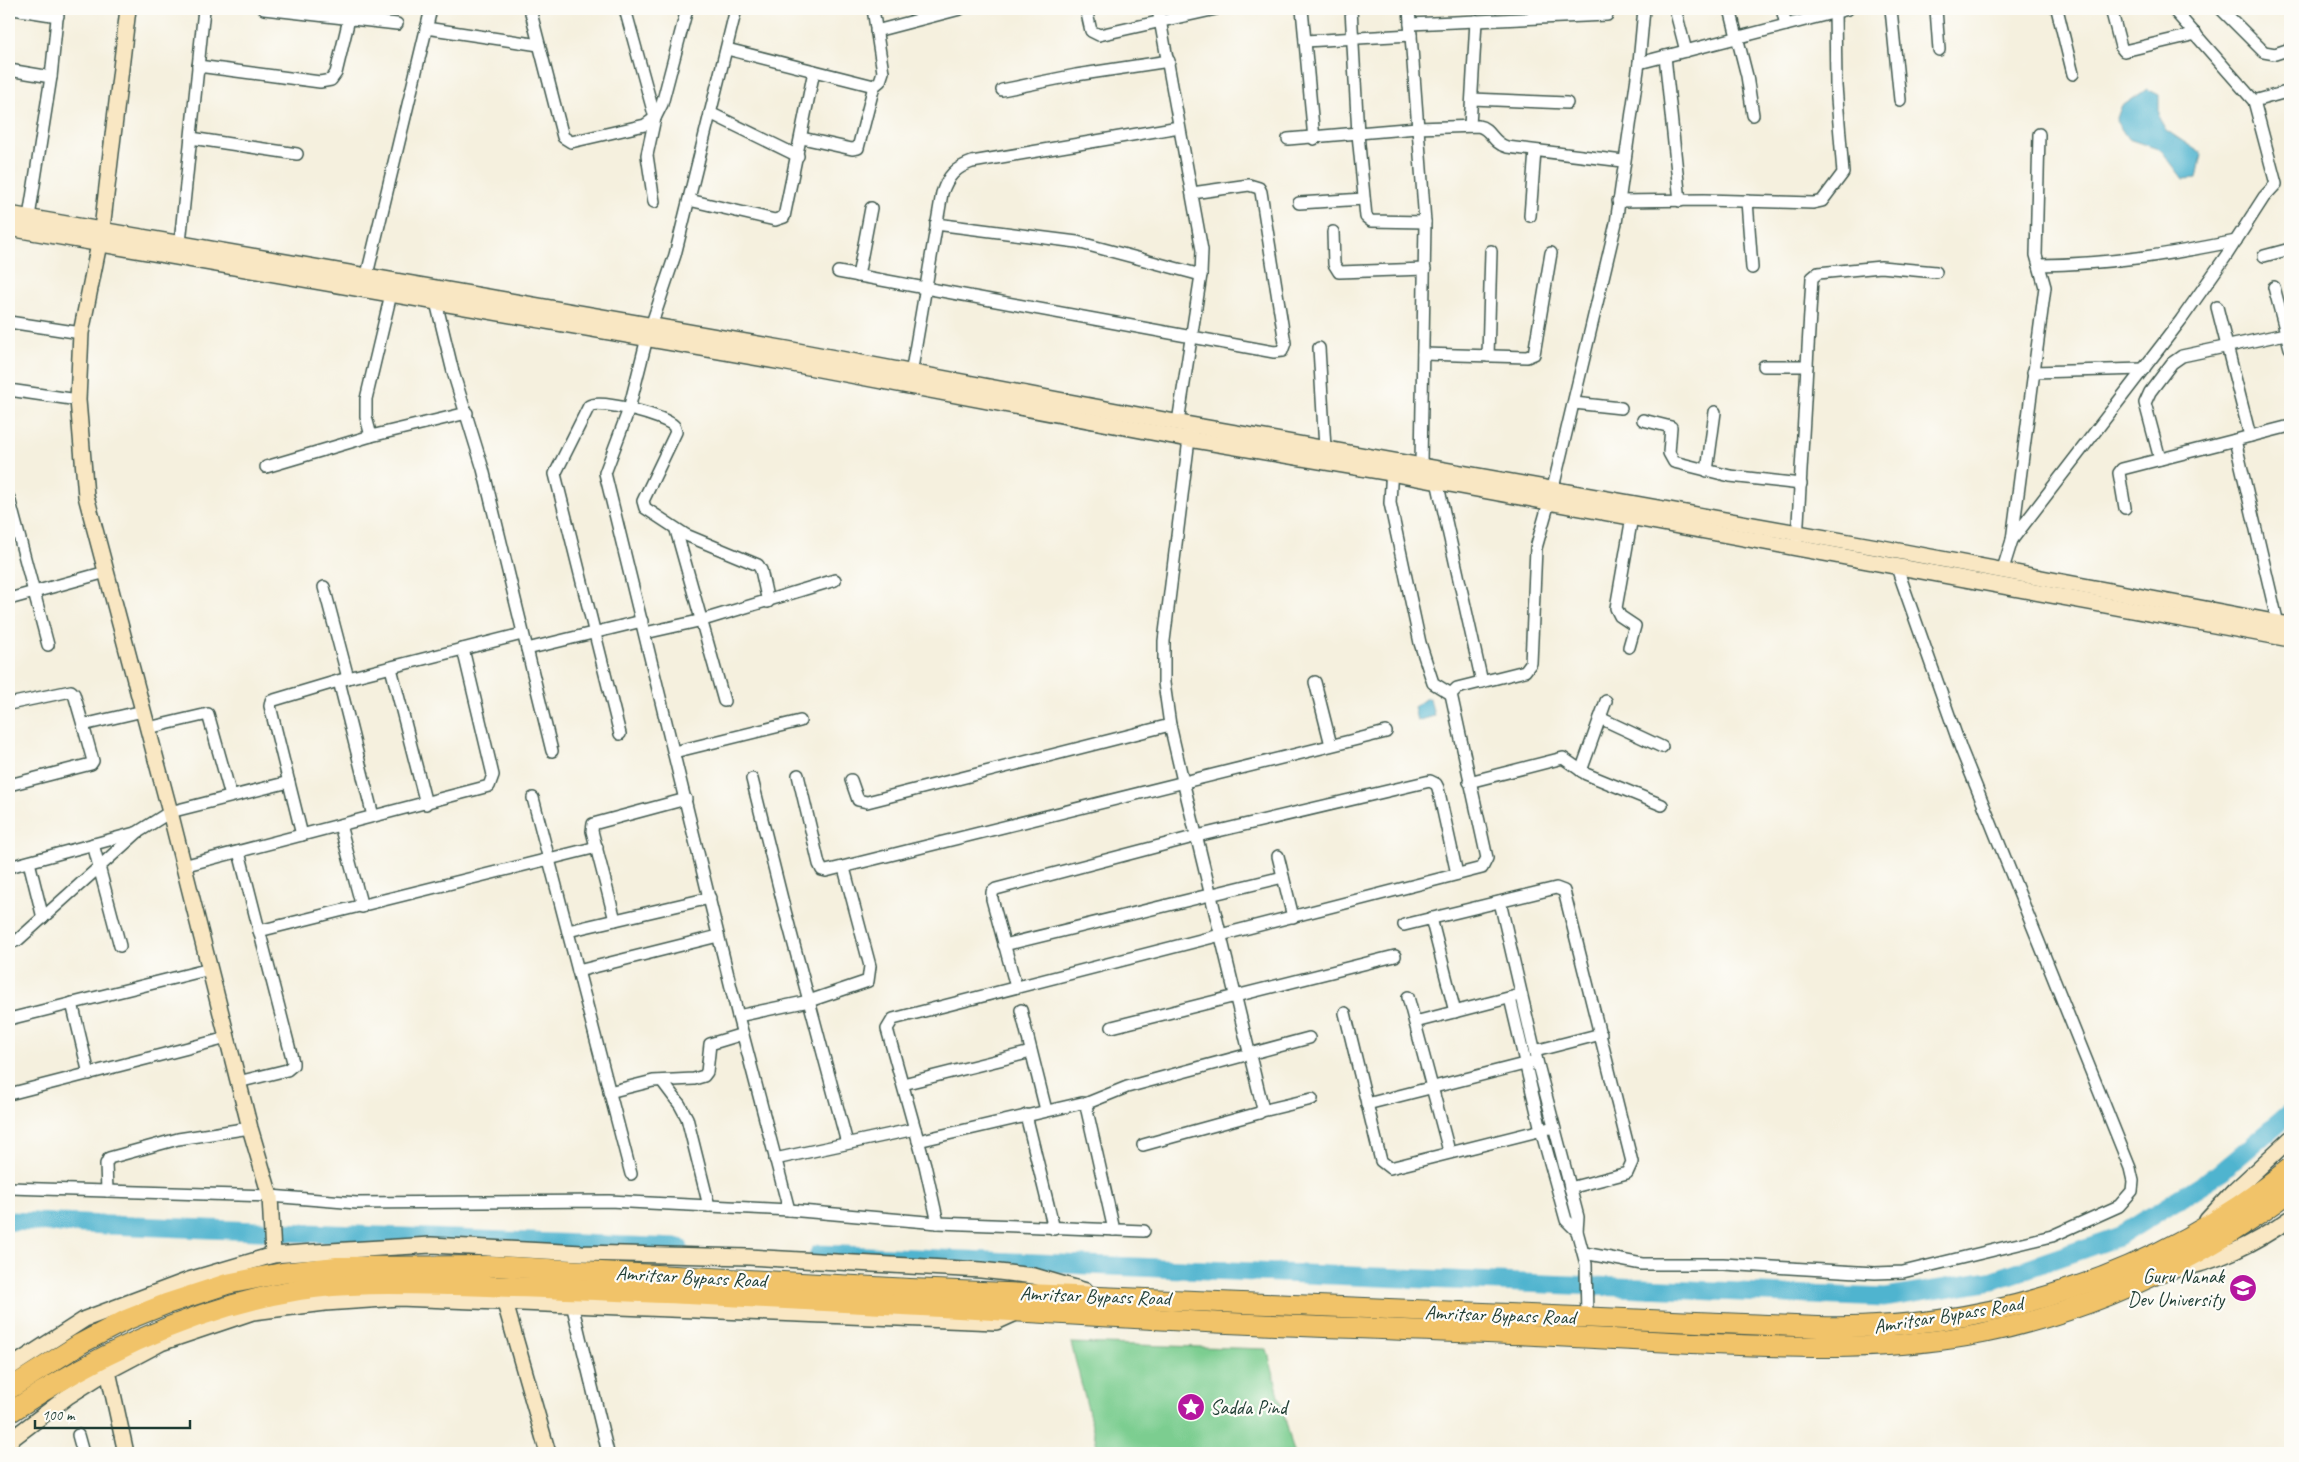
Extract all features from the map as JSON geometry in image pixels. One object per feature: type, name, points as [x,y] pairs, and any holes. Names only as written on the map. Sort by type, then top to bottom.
[{"type":"highway","points":[[2230,1223],[2290,1168]]},
{"type":"highway","points":[[2230,1223],[2290,1192]]},
{"type":"highway","name":"Amritsar Bypass Road","points":[[9,1389],[80,1344],[126,1320],[166,1304],[227,1284],[282,1273],[337,1266],[492,1266],[910,1289],[1588,1311],[1851,1328],[1910,1324],[2037,1301],[2135,1265],[2193,1235],[2230,1223]]},
{"type":"highway","name":"Amritsar Bypass Road","points":[[9,1413],[83,1367],[133,1341],[186,1320],[243,1302],[301,1290],[400,1284],[500,1286],[1217,1322],[1834,1348],[1913,1344],[2004,1328],[2077,1308],[2166,1272],[2230,1223]]},
{"type":"main road","points":[[128,9],[101,236],[81,333],[78,400],[86,496],[170,812],[250,1128],[270,1196],[273,1251]]},
{"type":"main road","points":[[9,214],[101,236],[649,332],[1392,466],[1421,464],[1551,495],[1632,517],[1797,540],[2002,572],[2285,631]]},
{"type":"main road","points":[[9,228],[180,243],[365,283],[391,294],[649,332]]},
{"type":"main road","points":[[1186,429],[1325,448],[1392,466],[1436,481],[1551,495],[1797,540],[1896,565],[2285,631]]},
{"type":"main road","points":[[2193,1235],[2234,1191],[2290,1139]]},
{"type":"main road","points":[[2166,1272],[2216,1260],[2260,1239],[2290,1219]]},
{"type":"main road","points":[[9,1368],[85,1319],[273,1251],[431,1245],[582,1253],[748,1257],[990,1270],[1034,1276],[1102,1296]]},
{"type":"main road","points":[[9,1441],[68,1397],[108,1371],[161,1342],[253,1312],[325,1303],[399,1298],[747,1313],[800,1312],[996,1322],[1020,1311]]},
{"type":"main road","points":[[505,1302],[548,1453]]},
{"type":"main road","points":[[108,1371],[126,1453]]},
{"type":"street","points":[[13,9],[58,12],[29,218]]},
{"type":"street","points":[[180,243],[204,9]]},
{"type":"street","points":[[264,9],[397,24]]},
{"type":"street","points":[[365,283],[431,9]]},
{"type":"street","points":[[530,9],[563,137],[566,140],[576,141],[640,126],[655,118]]},
{"type":"street","points":[[625,9],[655,118]]},
{"type":"street","points":[[654,202],[647,155],[655,118],[662,104],[686,9]]},
{"type":"street","points":[[736,9],[675,255],[649,332],[629,409],[607,463],[605,478],[686,799],[738,1016],[789,1210]]},
{"type":"street","points":[[802,138],[852,150],[858,148],[874,86],[880,81],[883,72],[872,9]]},
{"type":"street","points":[[876,31],[960,9]]},
{"type":"street","points":[[1086,9],[1092,31],[1098,35],[1216,9]]},
{"type":"street","points":[[1158,9],[1162,22],[1179,127],[1201,239],[1201,275],[1192,336],[1186,429],[1163,659],[1170,725],[1262,1111]]},
{"type":"street","points":[[1302,9],[1314,139]]},
{"type":"street","points":[[1351,9],[1358,134],[1366,217],[1369,221],[1425,222]]},
{"type":"street","points":[[1409,9],[1425,222],[1421,464]]},
{"type":"street","points":[[1450,694],[1457,688],[1525,671],[1530,666],[1536,548],[1574,403],[1610,251],[1639,63],[1644,9]]},
{"type":"street","points":[[1675,9],[1686,51]]},
{"type":"street","points":[[1730,9],[1747,76],[1753,115]]},
{"type":"street","points":[[1782,9],[1786,25]]},
{"type":"street","points":[[1639,63],[1836,10],[1848,9]]},
{"type":"street","points":[[1891,9],[1900,100]]},
{"type":"street","points":[[1936,9],[1939,50]]},
{"type":"street","points":[[2057,9],[2073,74]]},
{"type":"street","points":[[2111,9],[2124,52],[2196,34]]},
{"type":"street","points":[[2012,540],[2144,369],[2236,241],[2264,197],[2276,184],[2254,101],[2173,9]]},
{"type":"street","points":[[2221,9],[2264,52],[2275,54],[2290,49]]},
{"type":"street","points":[[1618,201],[1818,202],[1824,199],[1842,177],[1843,173],[1836,86],[1836,10]]},
{"type":"street","points":[[1305,41],[1353,38],[1476,21],[1607,15]]},
{"type":"street","points":[[198,66],[320,82],[331,80],[336,72],[348,19]]},
{"type":"street","points":[[1470,126],[1476,21]]},
{"type":"street","points":[[426,28],[539,45]]},
{"type":"street","points":[[727,49],[874,86]]},
{"type":"street","points":[[1665,56],[1680,201]]},
{"type":"street","points":[[1002,90],[1076,75],[1168,61]]},
{"type":"street","points":[[9,70],[50,77]]},
{"type":"street","points":[[689,200],[781,220],[786,213],[814,71]]},
{"type":"street","points":[[2254,101],[2290,91]]},
{"type":"street","points":[[1472,99],[1567,103]]},
{"type":"street","points":[[710,113],[798,156]]},
{"type":"street","points":[[1288,140],[1417,128],[1470,126],[1484,127],[1501,145],[1535,151],[1623,161]]},
{"type":"street","points":[[910,379],[942,193],[948,178],[957,167],[972,162],[1179,127]]},
{"type":"street","points":[[2002,572],[2012,540],[2045,288],[2036,250],[2039,134]]},
{"type":"street","points":[[191,138],[297,154]]},
{"type":"street","points":[[1530,216],[1535,151]]},
{"type":"street","points":[[838,272],[1274,352],[1282,351],[1285,348],[1261,192],[1256,187],[1249,185],[1192,193]]},
{"type":"street","points":[[1299,203],[1364,198]]},
{"type":"street","points":[[1747,201],[1752,268]]},
{"type":"street","points":[[858,276],[871,208]]},
{"type":"street","points":[[936,224],[1077,242],[1201,275]]},
{"type":"street","points":[[1333,232],[1334,264],[1339,272],[1425,269]]},
{"type":"street","points":[[2039,265],[2085,265],[2133,260],[2236,241]]},
{"type":"street","points":[[2264,256],[2290,249]]},
{"type":"street","points":[[1488,356],[1491,251]]},
{"type":"street","points":[[1423,354],[1527,357],[1535,352],[1551,254]]},
{"type":"street","points":[[1797,540],[1811,282],[1815,275],[1881,267],[1936,272]]},
{"type":"street","points":[[2274,287],[2288,334],[2290,348]]},
{"type":"street","points":[[371,436],[366,417],[366,399],[391,294]]},
{"type":"street","points":[[436,302],[453,372],[483,469],[552,751]]},
{"type":"street","points":[[2217,307],[2250,436]]},
{"type":"street","points":[[9,322],[81,333]]},
{"type":"street","points":[[2160,459],[2145,403],[2150,392],[2177,359],[2227,346],[2288,334]]},
{"type":"street","points":[[1319,348],[1325,448]]},
{"type":"street","points":[[1764,366],[1807,366]]},
{"type":"street","points":[[2034,372],[2144,369]]},
{"type":"street","points":[[9,390],[78,400]]},
{"type":"street","points":[[620,734],[555,474],[589,406],[595,403],[629,409],[671,423],[676,429],[643,501],[647,511],[676,530],[758,565],[761,570],[768,602]]},
{"type":"street","points":[[1574,403],[1622,408]]},
{"type":"street","points":[[1707,471],[1715,412]]},
{"type":"street","points":[[266,467],[371,436],[467,413]]},
{"type":"street","points":[[1643,420],[1671,427],[1669,452],[1674,462],[1730,476],[1801,484]]},
{"type":"street","points":[[2125,508],[2120,470],[2290,426]]},
{"type":"street","points":[[2235,440],[2285,631]]},
{"type":"street","points":[[938,1223],[915,1129],[887,1029],[893,1019],[1482,868],[1487,858],[1450,694],[1433,683],[1420,643],[1390,503],[1392,466]]},
{"type":"street","points":[[1436,481],[1482,682]]},
{"type":"street","points":[[9,498],[48,645]]},
{"type":"street","points":[[1629,646],[1635,626],[1620,616],[1616,608],[1632,517]]},
{"type":"street","points":[[676,530],[703,620],[724,701]]},
{"type":"street","points":[[1585,1258],[1642,1264],[1723,1264],[1875,1273],[1903,1272],[2052,1236],[2119,1206],[2132,1191],[2134,1181],[2130,1168],[1958,740],[1896,565]]},
{"type":"street","points":[[9,599],[106,572]]},
{"type":"street","points":[[527,649],[594,634],[703,620],[768,602],[835,580]]},
{"type":"street","points":[[324,587],[373,816]]},
{"type":"street","points":[[302,834],[270,706],[271,701],[343,679],[522,634]]},
{"type":"street","points":[[183,866],[484,788],[493,780],[463,649]]},
{"type":"street","points":[[390,668],[426,804]]},
{"type":"street","points":[[1315,682],[1331,745]]},
{"type":"street","points":[[9,704],[71,691],[74,694],[93,761],[91,764],[9,785]]},
{"type":"street","points":[[1581,771],[1606,701]]},
{"type":"street","points":[[83,725],[143,711]]},
{"type":"street","points":[[148,728],[208,714],[231,796]]},
{"type":"street","points":[[1600,718],[1662,747]]},
{"type":"street","points":[[674,752],[800,721]]},
{"type":"street","points":[[851,780],[858,800],[867,802],[1170,725]]},
{"type":"street","points":[[798,775],[820,868],[826,871],[1386,732]]},
{"type":"street","points":[[1469,782],[1558,758],[1566,759],[1581,771],[1662,804]]},
{"type":"street","points":[[752,779],[847,1143]]},
{"type":"street","points":[[1016,988],[992,899],[992,892],[996,888],[1197,836],[1430,781],[1438,788],[1457,874]]},
{"type":"street","points":[[9,943],[18,940],[138,832],[170,812],[289,782]]},
{"type":"street","points":[[533,798],[631,1174]]},
{"type":"street","points":[[615,920],[592,829],[596,823],[686,799]]},
{"type":"street","points":[[340,825],[362,907]]},
{"type":"street","points":[[9,867],[138,832]]},
{"type":"street","points":[[93,844],[120,946]]},
{"type":"street","points":[[259,931],[362,907],[596,847]]},
{"type":"street","points":[[238,1082],[287,1070],[292,1066],[293,1062],[239,852]]},
{"type":"street","points":[[1278,856],[1293,917]]},
{"type":"street","points":[[29,862],[43,918]]},
{"type":"street","points":[[738,1016],[809,1000],[864,984],[870,978],[870,966],[844,868]]},
{"type":"street","points":[[1004,945],[1211,893],[1283,877]]},
{"type":"street","points":[[1404,925],[1556,888],[1564,891],[1601,1034],[1632,1166],[1627,1173],[1570,1188]]},
{"type":"street","points":[[568,931],[710,898]]},
{"type":"street","points":[[1500,902],[1522,995],[1533,1058],[1542,1130],[1566,1220],[1577,1231]]},
{"type":"street","points":[[1431,918],[1455,1012]]},
{"type":"street","points":[[578,971],[718,936]]},
{"type":"street","points":[[1112,1028],[1395,956]]},
{"type":"street","points":[[9,1019],[210,969]]},
{"type":"street","points":[[1415,1022],[1522,995]]},
{"type":"street","points":[[1408,997],[1449,1151]]},
{"type":"street","points":[[1510,998],[1533,1058],[1578,1217],[1577,1231],[1585,1258],[1588,1311]]},
{"type":"street","points":[[72,1003],[89,1074]]},
{"type":"street","points":[[1021,1010],[1046,1110]]},
{"type":"street","points":[[1345,1013],[1381,1161],[1386,1167],[1390,1168],[1449,1151],[1554,1127]]},
{"type":"street","points":[[609,1092],[662,1081],[694,1079],[704,1076],[709,1066],[710,1044],[743,1034]]},
{"type":"street","points":[[1367,1104],[1533,1058],[1601,1034]]},
{"type":"street","points":[[9,1094],[227,1038]]},
{"type":"street","points":[[918,1141],[1046,1110],[1080,1103],[1085,1104],[1127,1087],[1309,1038]]},
{"type":"street","points":[[903,1084],[1031,1052]]},
{"type":"street","points":[[662,1081],[687,1118],[709,1206]]},
{"type":"street","points":[[1143,1146],[1262,1111],[1312,1099]]},
{"type":"street","points":[[1085,1104],[1114,1230]]},
{"type":"street","points":[[1026,1115],[1054,1229]]},
{"type":"street","points":[[107,1191],[106,1164],[111,1158],[178,1140],[250,1128]]},
{"type":"street","points":[[775,1159],[915,1129]]},
{"type":"street","points":[[9,1188],[270,1196],[356,1204],[609,1201],[789,1210],[938,1223],[1144,1231]]},
{"type":"street","points":[[572,1304],[608,1453]]},
{"type":"street","points":[[78,1435],[83,1453]]},
{"type":"green space","points":[[1071,1343],[1267,1349],[1294,1453],[1099,1453]]},
{"type":"water","points":[[2147,89],[2159,95],[2159,118],[2166,130],[2202,154],[2197,178],[2183,179],[2161,150],[2128,139],[2116,121],[2121,107]]},
{"type":"water","points":[[1430,698],[1434,716],[1417,721],[1414,707],[1425,699]]},
{"type":"waterway","points":[[819,1254],[1885,1298],[1994,1280],[2120,1236],[2218,1174],[2290,1113]]},
{"type":"waterway","points":[[9,1221],[679,1248]]},
{"type":"place","name":"Guru Nanak Dev University","points":[[2243,1288]]},
{"type":"place","name":"Sadda Pind","points":[[1191,1407]]}]
